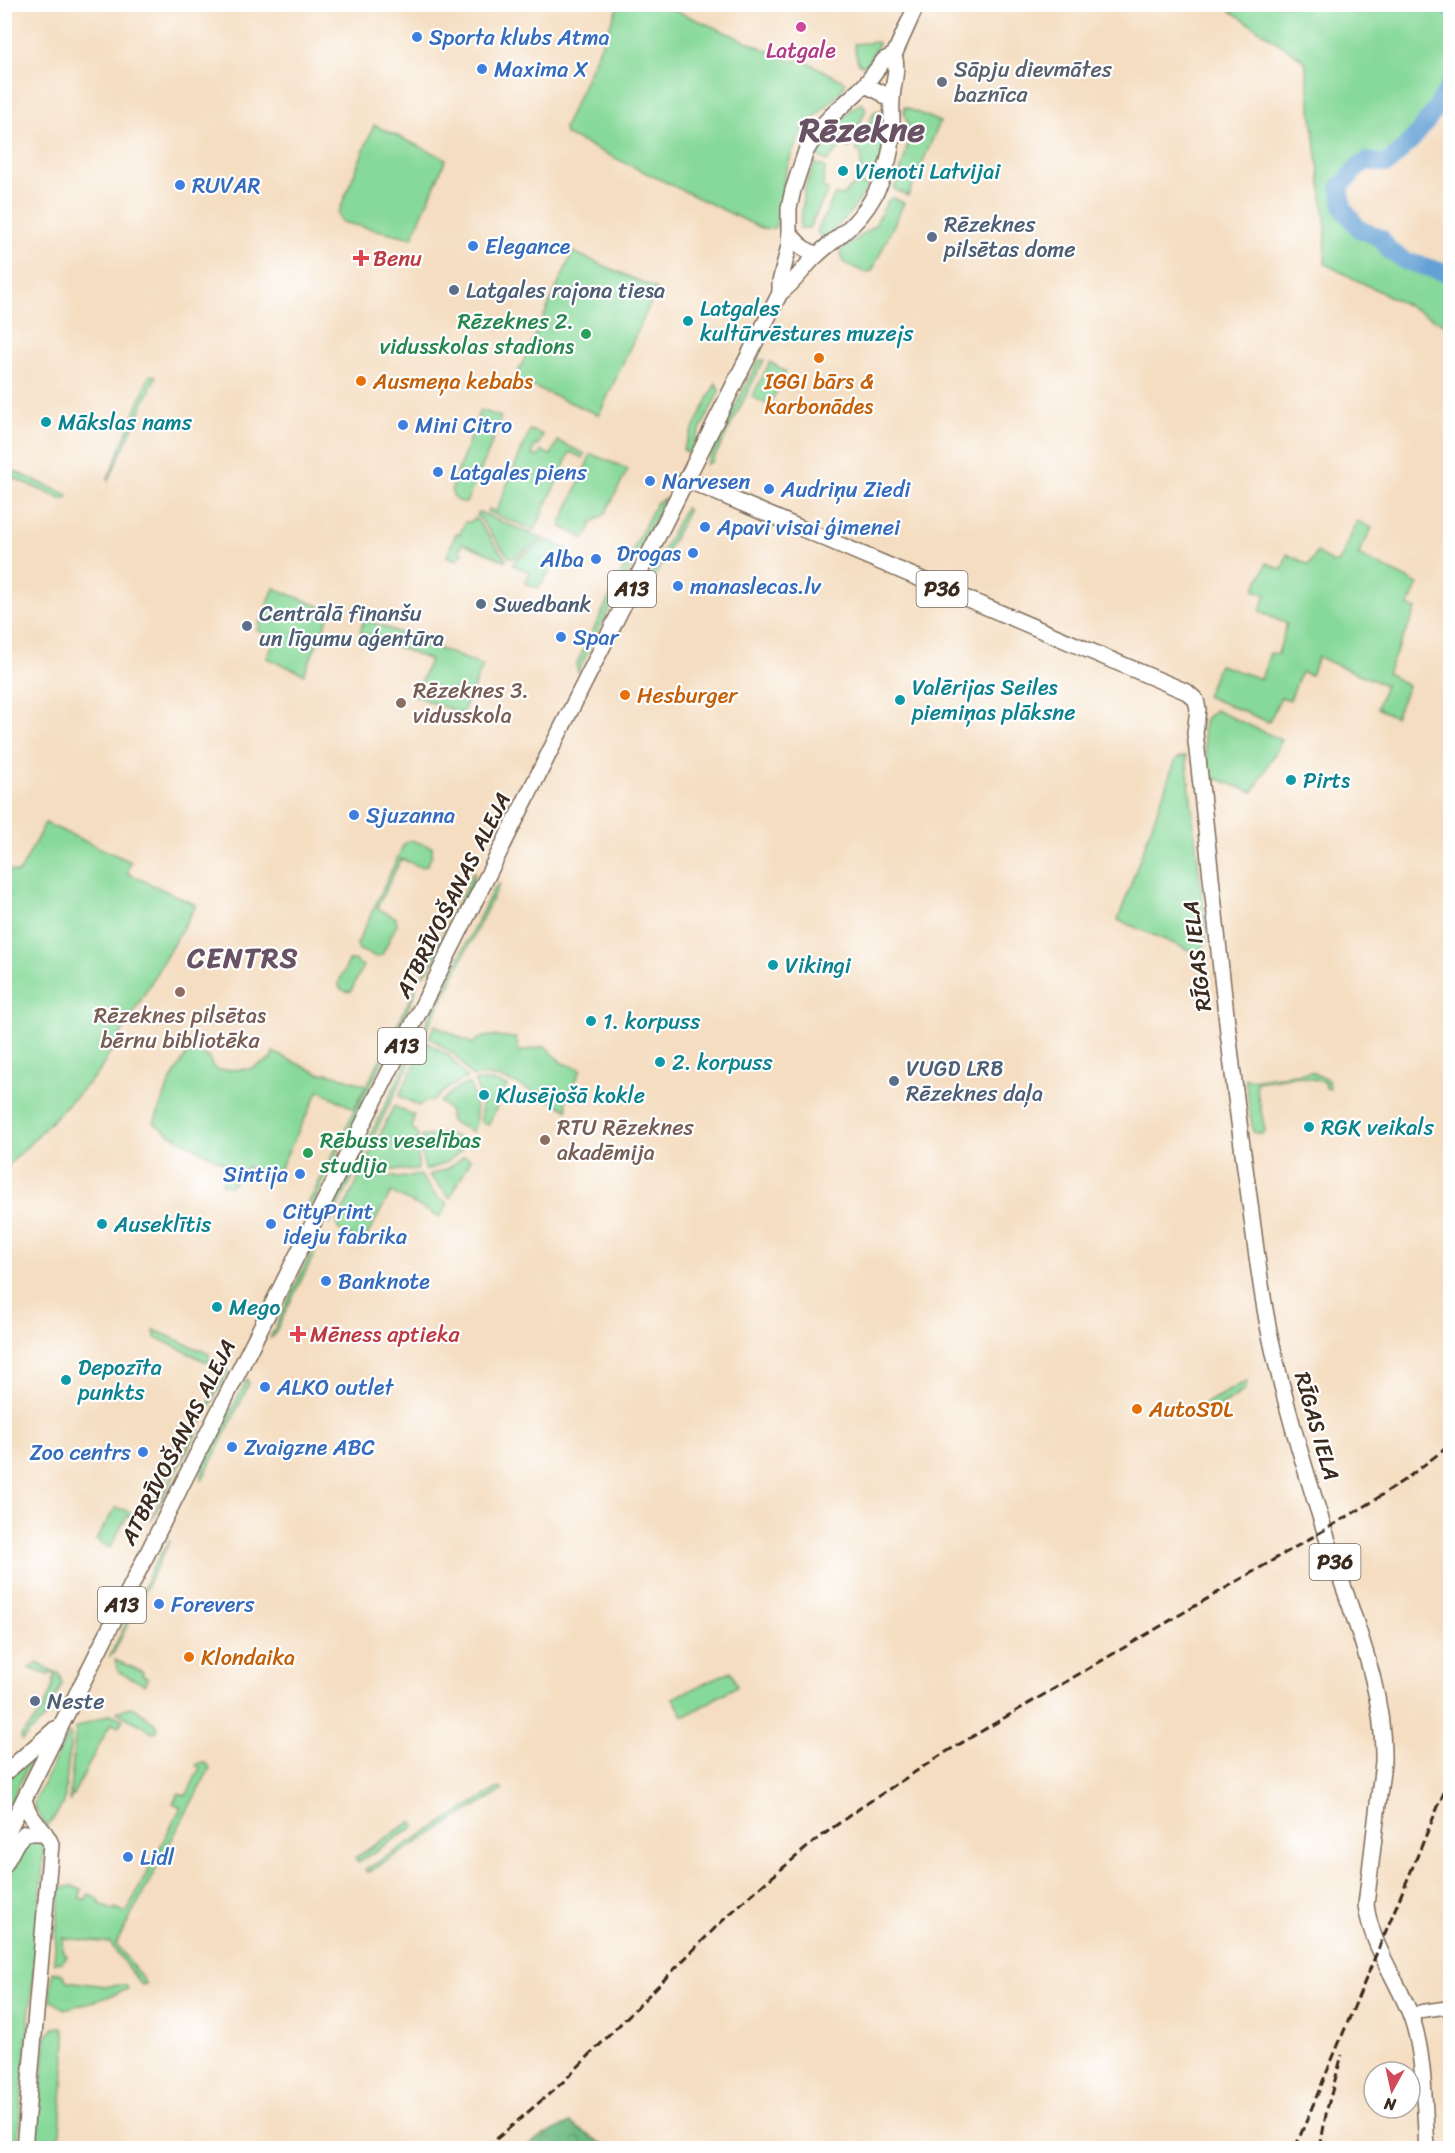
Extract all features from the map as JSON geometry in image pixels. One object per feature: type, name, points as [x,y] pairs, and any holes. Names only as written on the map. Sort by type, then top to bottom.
[{"type":"main road","name":"ATBRĪVOŠANAS ALEJA","points":[[4,1839],[780,293],[780,282],[789,246],[789,208],[806,151],[820,128],[830,117],[865,85],[884,60],[894,55],[917,4]]},
{"type":"main road","name":"ATBRĪVOŠANAS ALEJA","points":[[780,293],[790,286],[817,255],[853,224],[884,175],[890,151],[891,101],[897,66],[894,55]]},
{"type":"main road","points":[[865,85],[882,93],[891,101]]},
{"type":"main road","points":[[789,233],[803,248],[817,255]]},
{"type":"main road","name":"RĪGAS IELA","points":[[687,480],[1187,692],[1196,700],[1198,710],[1195,733],[1209,873],[1243,1154],[1265,1311],[1282,1389],[1324,1531],[1369,1664],[1380,1706],[1384,1743],[1383,1762],[1366,1905],[1374,1937],[1411,2015],[1422,2074],[1427,2148]]},
{"type":"main road","points":[[4,1774],[63,1721]]},
{"type":"main road","points":[[24,1800],[31,1817],[51,1844],[24,2148]]},
{"type":"main road","points":[[4,1866],[17,1842],[25,1833],[45,1833]]},
{"type":"street","points":[[1411,2015],[1450,2007]]},
{"type":"green space","points":[[619,5],[666,5],[794,62],[799,58],[845,82],[844,87],[835,98],[806,127],[793,150],[776,226],[773,229],[761,228],[565,134],[564,128]]},
{"type":"green space","points":[[1222,5],[1445,5],[1450,15],[1450,77],[1428,119],[1387,164],[1367,161],[1340,187],[1341,202],[1359,229],[1381,238],[1390,251],[1406,261],[1450,274],[1450,327],[1325,264],[1326,227],[1305,61]]},
{"type":"green space","points":[[877,42],[879,44],[866,65],[858,63],[854,44]]},
{"type":"green space","points":[[862,103],[866,109],[849,148],[843,145],[827,161],[818,156],[843,118]]},
{"type":"green space","points":[[904,107],[940,122],[908,196],[894,189],[908,142],[908,126]]},
{"type":"green space","points":[[882,110],[883,145],[873,179],[861,175],[861,153],[856,150],[874,112]]},
{"type":"green space","points":[[374,125],[446,159],[412,238],[342,222],[338,214]]},
{"type":"green space","points":[[815,163],[825,167],[823,187],[828,190],[809,228],[800,228],[805,187]]},
{"type":"green space","points":[[858,182],[868,187],[863,195],[842,222],[822,238],[817,232],[835,194],[841,196]]},
{"type":"green space","points":[[893,198],[904,203],[872,271],[866,273],[843,262],[840,252],[875,225],[888,200]]},
{"type":"green space","name":"Rēzeknes 2. vidusskolas stadions","points":[[573,252],[657,289],[599,415],[515,379]]},
{"type":"green space","points":[[764,360],[712,462],[706,464],[757,363]]},
{"type":"green space","points":[[770,362],[786,372],[768,405],[752,397]]},
{"type":"green space","points":[[150,375],[156,376],[108,482],[108,479]]},
{"type":"green space","points":[[716,383],[718,394],[688,454],[683,449]]},
{"type":"green space","points":[[480,410],[501,417],[466,503],[456,500],[451,491]]},
{"type":"green space","points":[[530,430],[543,435],[538,446],[535,445],[532,455],[538,457],[541,451],[551,455],[558,441],[585,454],[583,458],[570,452],[535,530],[487,512],[489,509],[496,512]]},
{"type":"green space","points":[[591,454],[628,469],[605,514],[593,522],[585,539],[562,527],[562,522]]},
{"type":"green space","points":[[5,467],[68,495],[66,499],[61,499],[5,474]]},
{"type":"green space","points":[[665,498],[578,672],[576,665],[656,503]]},
{"type":"green space","points":[[685,508],[688,511],[647,592],[653,570]]},
{"type":"green space","points":[[479,512],[544,539],[513,558],[509,557],[477,515]]},
{"type":"green space","points":[[475,518],[506,561],[463,543],[459,551],[463,553],[456,560],[447,556],[456,533],[460,534],[465,522],[470,522]]},
{"type":"green space","points":[[1357,521],[1372,528],[1358,555],[1418,584],[1408,606],[1416,609],[1387,673],[1408,686],[1395,717],[1377,708],[1385,685],[1318,657],[1311,675],[1301,672],[1290,700],[1281,697],[1269,722],[1206,696],[1219,665],[1261,679],[1270,653],[1278,654],[1287,624],[1260,612],[1266,595],[1254,590],[1267,563],[1282,570],[1287,554],[1309,565],[1317,552],[1333,563],[1339,563]]},
{"type":"green space","points":[[547,540],[570,550],[561,567],[551,569],[539,588],[525,583],[530,572],[513,565],[515,560]]},
{"type":"green space","points":[[274,588],[331,611],[304,674],[267,658],[275,639],[257,630]]},
{"type":"green space","points":[[364,619],[483,666],[462,714],[415,696],[430,660],[360,632]]},
{"type":"green space","points":[[1215,710],[1282,740],[1253,792],[1209,776],[1203,729],[1205,719]]},
{"type":"green space","points":[[1186,756],[1205,923],[1206,943],[1196,953],[1118,920],[1175,761]]},
{"type":"green space","points":[[45,823],[131,862],[127,873],[196,905],[99,1072],[5,1169],[5,868],[17,873],[21,870]]},
{"type":"green space","points":[[411,840],[432,847],[432,855],[427,865],[421,867],[401,859],[377,908],[396,918],[397,924],[382,955],[376,957],[359,950],[357,944],[404,844]]},
{"type":"green space","points":[[474,871],[474,880],[429,969],[422,976]]},
{"type":"green space","points":[[500,883],[329,1225],[330,1215],[493,890]]},
{"type":"green space","points":[[354,960],[363,966],[351,991],[345,991],[338,984],[349,961]]},
{"type":"green space","points":[[416,987],[415,994],[310,1210],[303,1214]]},
{"type":"green space","points":[[435,1025],[473,1044],[482,1038],[493,1036],[516,1038],[519,1052],[545,1046],[562,1063],[581,1069],[566,1102],[568,1110],[508,1081],[496,1077],[472,1077],[455,1055],[429,1037]]},
{"type":"green space","points":[[426,1042],[449,1055],[467,1078],[448,1088],[434,1100],[419,1106],[399,1096]]},
{"type":"green space","points":[[190,1048],[208,1057],[218,1070],[250,1069],[272,1059],[273,1052],[320,1074],[328,1073],[366,1085],[354,1109],[319,1090],[275,1178],[247,1167],[230,1186],[222,1184],[226,1164],[173,1136],[154,1123],[170,1082]]},
{"type":"green space","points":[[1311,1072],[1328,1080],[1330,1089],[1326,1088],[1325,1082],[1298,1076],[1257,1082],[1265,1130],[1262,1134],[1253,1132],[1245,1078],[1249,1080]]},
{"type":"green space","points":[[475,1081],[492,1081],[507,1086],[488,1125],[481,1122],[481,1101]]},
{"type":"green space","points":[[469,1083],[476,1107],[473,1132],[450,1121],[450,1111],[440,1102],[454,1090]]},
{"type":"green space","points":[[394,1106],[414,1116],[412,1128],[418,1135],[418,1169],[416,1170],[393,1170],[367,1161]]},
{"type":"green space","points":[[445,1132],[467,1142],[449,1160],[425,1170],[422,1136],[436,1136]]},
{"type":"green space","points":[[464,1156],[471,1159],[450,1198],[429,1175],[447,1169]]},
{"type":"green space","points":[[363,1170],[398,1178],[420,1175],[436,1196],[448,1204],[440,1217],[391,1192],[365,1240],[361,1242],[338,1229],[337,1222]]},
{"type":"green space","points":[[322,1239],[273,1337],[270,1338],[316,1242]]},
{"type":"green space","points":[[154,1330],[209,1354],[209,1363],[155,1337]]},
{"type":"green space","points":[[226,1369],[228,1372],[151,1521],[151,1518]]},
{"type":"green space","points":[[247,1379],[249,1383],[244,1395],[200,1480],[204,1465]]},
{"type":"green space","points":[[1247,1381],[1245,1390],[1210,1413],[1204,1414],[1200,1410],[1200,1406]]},
{"type":"green space","points":[[182,1428],[182,1446],[148,1512],[148,1507]]},
{"type":"green space","points":[[115,1508],[125,1510],[134,1516],[132,1518],[127,1516],[110,1548],[96,1540]]},
{"type":"green space","points":[[170,1540],[113,1654],[110,1656],[156,1561]]},
{"type":"green space","points":[[115,1660],[143,1672],[142,1675],[148,1678],[145,1685],[119,1672]]},
{"type":"green space","points":[[37,1663],[59,1674],[62,1684],[45,1718],[22,1740],[21,1736],[42,1712],[53,1686],[55,1675],[29,1668]]},
{"type":"green space","points":[[731,1671],[737,1686],[684,1717],[673,1698]]},
{"type":"green space","points":[[129,1707],[145,1715],[158,1727],[157,1731],[153,1732],[117,1712]]},
{"type":"green space","points":[[110,1714],[123,1719],[118,1727],[111,1723],[69,1802],[76,1728]]},
{"type":"green space","points":[[69,1733],[71,1736],[64,1803],[47,1827],[34,1807],[34,1802]]},
{"type":"green space","points":[[29,1759],[31,1760],[5,1813],[5,1781]]},
{"type":"green space","points":[[205,1763],[210,1768],[116,1944],[146,1984],[139,1983],[110,1943],[63,1938],[62,1950],[67,1956],[62,1962],[55,1963],[60,1889],[68,1887],[82,1890],[79,1897],[85,1900],[89,1894],[100,1900],[99,1903],[114,1911],[116,1908],[126,1913],[181,1807],[173,1803],[179,1793],[186,1796],[200,1768],[196,1765]]},
{"type":"green space","points":[[498,1788],[503,1790],[366,1872],[365,1870]]},
{"type":"green space","points":[[412,1821],[414,1827],[358,1862],[355,1858]]},
{"type":"green space","points":[[40,1838],[45,1843],[17,2148],[6,2148],[12,2090],[12,2058],[5,2035],[5,1879],[15,1853],[26,1839]]},
{"type":"green space","points":[[53,1972],[62,1974],[67,1981],[105,1986],[126,1985],[128,1989],[64,2009],[50,1999]]},
{"type":"green space","points":[[63,2027],[66,2038],[60,2133],[49,2148],[35,2148],[46,2037],[54,2028]]},
{"type":"green space","points":[[570,2123],[609,2148],[522,2148],[546,2134]]},
{"type":"waterway","name":"Rēzekne","points":[[1449,4],[1450,8]]},
{"type":"waterway","name":"Rēzekne","points":[[1450,84],[1431,117],[1396,156],[1387,164],[1367,161],[1358,167],[1340,187],[1343,208],[1359,229],[1381,238],[1390,251],[1406,261],[1450,274]]},
{"type":"railway","points":[[486,2148],[563,2082],[716,1927],[816,1840],[941,1755],[1367,1505],[1450,1445]]},
{"type":"railway","points":[[1295,2148],[1450,1778]]},
{"type":"railway","points":[[1320,2148],[1327,2109],[1342,2055]]},
{"type":"place","name":"Latgale","points":[[801,27]]},
{"type":"place","name":"Sporta klubs Atma","points":[[417,37]]},
{"type":"place","name":"Maxima X","points":[[482,69]]},
{"type":"place","name":"Sāpju dievmātes baznīca","points":[[942,82]]},
{"type":"place","name":"Vienoti Latvijai","points":[[843,171]]},
{"type":"place","name":"RUVAR","points":[[180,185]]},
{"type":"place","name":"Rēzeknes pilsētas dome","points":[[932,237]]},
{"type":"place","name":"Elegance","points":[[473,246]]},
{"type":"place","name":"Benu","points":[[361,258]]},
{"type":"place","name":"Latgales rajona tiesa","points":[[454,290]]},
{"type":"place","name":"Latgales kultūrvēstures muzejs","points":[[688,321]]},
{"type":"place","name":"Rēzeknes 2. vidusskolas stadions","points":[[586,334]]},
{"type":"place","name":"IGGI bārs & karbonādes","points":[[819,358]]},
{"type":"place","name":"Ausmeņa kebabs","points":[[361,381]]},
{"type":"place","name":"Mākslas nams","points":[[46,422]]},
{"type":"place","name":"Mini Citro","points":[[403,425]]},
{"type":"place","name":"Latgales piens","points":[[438,472]]},
{"type":"place","name":"Narvesen","points":[[650,481]]},
{"type":"place","name":"Audriņu Ziedi","points":[[769,489]]},
{"type":"place","name":"Apavi visai ģimenei","points":[[705,527]]},
{"type":"place","name":"Drogas","points":[[693,553]]},
{"type":"place","name":"Alba","points":[[596,559]]},
{"type":"place","name":"manaslecas.lv","points":[[678,586]]},
{"type":"place","name":"Swedbank","points":[[481,604]]},
{"type":"place","name":"Centrālā finanšu un līgumu aģentūra","points":[[247,626]]},
{"type":"place","name":"Spar","points":[[561,637]]},
{"type":"place","name":"Hesburger","points":[[625,695]]},
{"type":"place","name":"Valērijas Seiles piemiņas plāksne","points":[[900,700]]},
{"type":"place","name":"Rēzeknes 3. vidusskola","points":[[401,703]]},
{"type":"place","name":"Pirts","points":[[1291,780]]},
{"type":"place","name":"Sjuzanna","points":[[354,815]]},
{"type":"place","name":"Vikingi","points":[[773,965]]},
{"type":"place","name":"Rēzeknes pilsētas bērnu bibliotēka","points":[[180,992]]},
{"type":"place","name":"1. korpuss","points":[[591,1021]]},
{"type":"place","name":"2. korpuss","points":[[660,1062]]},
{"type":"place","name":"VUGD LRB Rēzeknes daļa","points":[[894,1081]]},
{"type":"place","name":"Klusējošā kokle","points":[[484,1095]]},
{"type":"place","name":"RGK veikals","points":[[1309,1127]]},
{"type":"place","name":"RTU Rēzeknes akadēmija","points":[[545,1140]]},
{"type":"place","name":"Rēbuss veselības studija","points":[[308,1153]]},
{"type":"place","name":"Sintija","points":[[300,1174]]},
{"type":"place","name":"Auseklītis","points":[[102,1224]]},
{"type":"place","name":"CityPrint ideju fabrika","points":[[271,1224]]},
{"type":"place","name":"Banknote","points":[[326,1281]]},
{"type":"place","name":"Mego","points":[[217,1307]]},
{"type":"place","name":"Mēness aptieka","points":[[298,1334]]},
{"type":"place","name":"Depozīta punkts","points":[[66,1380]]},
{"type":"place","name":"ALKO outlet","points":[[265,1387]]},
{"type":"place","name":"AutoSDL","points":[[1137,1409]]},
{"type":"place","name":"Zvaigzne ABC","points":[[232,1447]]},
{"type":"place","name":"Zoo centrs","points":[[143,1452]]},
{"type":"place","name":"Forevers","points":[[159,1604]]},
{"type":"place","name":"Klondaika","points":[[189,1657]]},
{"type":"place","name":"Neste","points":[[35,1701]]},
{"type":"place","name":"Lidl","points":[[128,1857]]},
{"type":"district","name":"Rēzekne","points":[[862,130]]},
{"type":"district","name":"CENTRS","points":[[243,957]]}]
